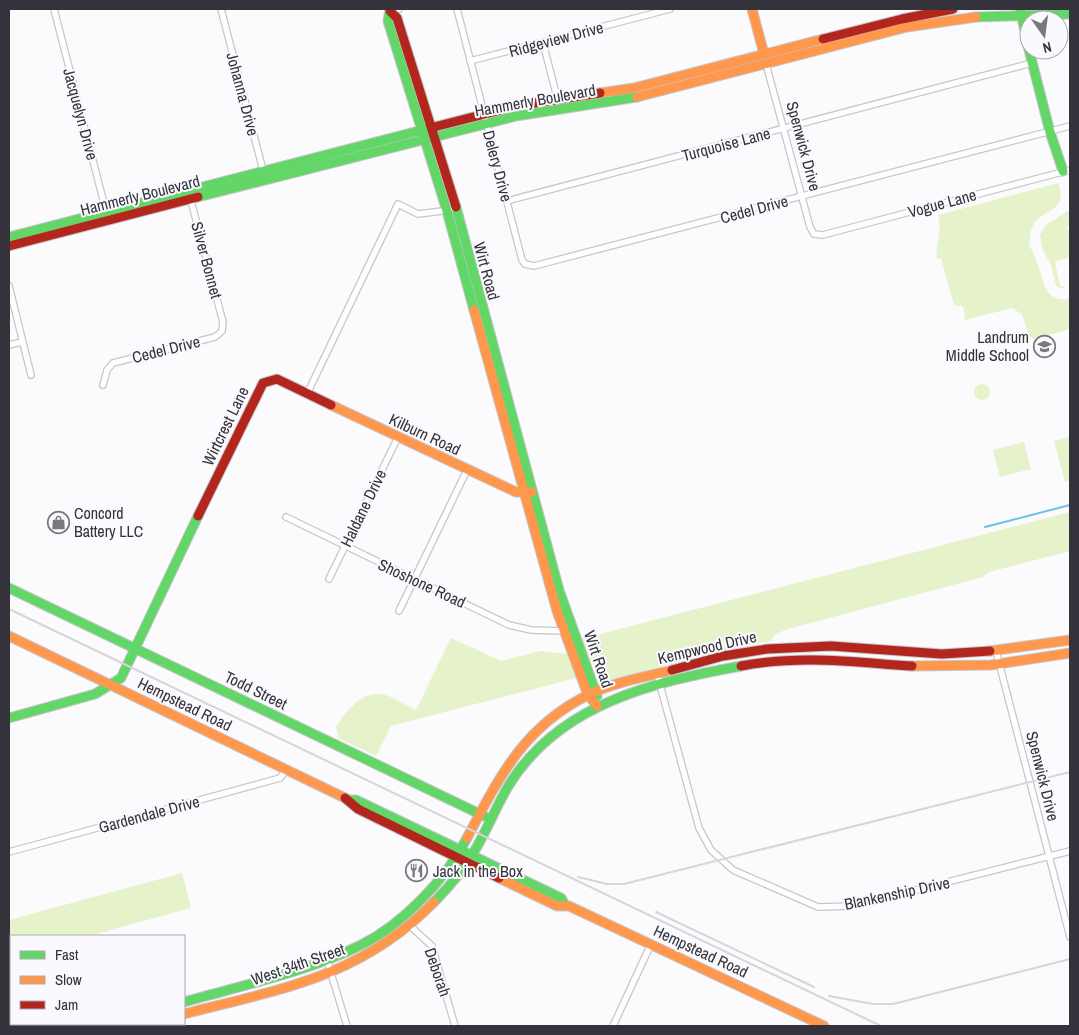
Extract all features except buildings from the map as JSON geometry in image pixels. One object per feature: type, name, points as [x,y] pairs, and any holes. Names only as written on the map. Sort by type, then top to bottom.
[{"type":"main road","points":[[736,72],[762,59],[764,54],[752,9]]},
{"type":"main road","name":"Hammerly Boulevard","points":[[9,237],[108,215],[558,99],[650,89],[736,72],[854,36],[953,9]]},
{"type":"main road","name":"Wirt Road","points":[[393,10],[397,18],[451,210],[563,631],[592,693]]},
{"type":"main road","name":"Hammerly Boulevard","points":[[925,18],[971,17],[1019,12]]},
{"type":"main road","name":"Hammerly Boulevard","points":[[485,118],[596,105],[764,54],[854,36]]},
{"type":"main road","points":[[766,64],[770,59],[797,46]]},
{"type":"main road","points":[[1031,60],[1050,132],[1067,170]]},
{"type":"main road","name":"Hammerly Boulevard","points":[[9,246],[108,215]]},
{"type":"main road","name":"Wirtcrest Lane","points":[[112,686],[121,678],[262,383],[270,379],[277,379],[307,394]]},
{"type":"main road","name":"Kilburn Road","points":[[307,394],[467,470],[527,493]]},
{"type":"main road","name":"Wirt Road","points":[[527,493],[597,706]]},
{"type":"main road","name":"Todd Street","points":[[9,588],[491,819]]},
{"type":"main road","name":"Hempstead Road","points":[[9,636],[349,800],[356,800],[469,859],[561,898],[565,904],[824,1026]]},
{"type":"main road","name":"Kempwood Drive","points":[[459,854],[496,782],[522,747],[545,723],[592,693],[723,656],[794,647],[861,647],[942,654],[996,652],[1070,640]]},
{"type":"main road","name":"Kempwood Drive","points":[[469,859],[503,796],[531,755],[558,729],[597,706],[660,685],[725,668],[796,659],[831,659],[942,667],[1033,660],[1070,653]]},
{"type":"main road","points":[[9,718],[95,694],[112,686]]},
{"type":"main road","points":[[522,747],[531,755]]},
{"type":"main road","name":"West 34th Street","points":[[185,1002],[328,960],[363,944],[404,915],[437,883],[459,854]]},
{"type":"main road","name":"West 34th Street","points":[[185,1014],[331,972],[383,946],[409,925],[446,889],[469,859]]},
{"type":"main road","points":[[233,988],[236,1000]]},
{"type":"street","name":"Jacquelyn Drive","points":[[54,9],[108,215]]},
{"type":"street","name":"Johanna Drive","points":[[221,9],[265,175]]},
{"type":"street","name":"Delery Drive","points":[[457,9],[522,260],[525,264]]},
{"type":"street","name":"Ridgeview Drive","points":[[470,61],[670,9]]},
{"type":"street","points":[[543,43],[559,109]]},
{"type":"street","name":"Turquoise Lane","points":[[507,201],[1032,63]]},
{"type":"street","name":"Spenwick Drive","points":[[766,64],[810,227],[814,234]]},
{"type":"street","name":"Cedel Drive","points":[[525,264],[534,266],[1070,126]]},
{"type":"street","name":"Vogue Lane","points":[[814,234],[852,227],[1067,170]]},
{"type":"street","name":"Silver Bonnet","points":[[189,194],[223,322],[222,331]]},
{"type":"street","points":[[307,394],[398,204],[418,214],[451,210]]},
{"type":"street","points":[[9,286],[31,375]]},
{"type":"street","name":"Cedel Drive","points":[[103,386],[110,366],[113,363],[215,337],[222,331]]},
{"type":"street","points":[[9,346],[22,342]]},
{"type":"street","name":"Haldane Drive","points":[[329,579],[398,437]]},
{"type":"street","points":[[399,611],[467,470]]},
{"type":"street","name":"Shoshone Road","points":[[286,517],[510,625],[531,630],[563,631]]},
{"type":"street","name":"Spenwick Drive","points":[[996,652],[1070,937]]},
{"type":"street","name":"Blankenship Drive","points":[[657,674],[699,828],[711,850],[733,870],[818,908],[853,906],[1070,851]]},
{"type":"street","name":"Gardendale Drive","points":[[9,852],[280,778],[286,770]]},
{"type":"street","name":"Deborah","points":[[409,925],[432,946],[455,1026]]},
{"type":"street","points":[[613,1026],[650,944]]},
{"type":"street","points":[[328,960],[346,1026]]},
{"type":"green space","points":[[1058,183],[1061,195],[1059,202],[1055,208],[1035,222],[1031,231],[1030,244],[1028,245],[1035,256],[1048,291],[1056,298],[1065,300],[1070,298],[1070,329],[1033,339],[1028,333],[1022,314],[1012,308],[965,320],[964,308],[960,305],[959,307],[954,305],[941,258],[937,259],[940,228],[938,215]]},
{"type":"green space","points":[[1068,211],[1070,212],[1070,226],[1067,227],[1070,238],[1070,257],[1055,262],[1060,286],[1066,286],[1061,289],[1056,285],[1051,265],[1042,248],[1040,235],[1047,224]]},
{"type":"green space","points":[[982,384],[990,392],[982,400],[974,392]]},
{"type":"green space","points":[[1070,437],[1070,480],[1065,482],[1054,441]]},
{"type":"green space","points":[[1024,442],[1031,469],[1000,477],[993,450]]},
{"type":"green space","points":[[1070,512],[1070,551],[989,572],[983,577],[788,629],[775,634],[771,641],[708,654],[604,682],[600,680],[581,639]]},
{"type":"green space","points":[[451,638],[501,661],[541,651],[567,654],[576,678],[391,726],[376,756],[338,738],[336,727],[339,722],[353,705],[365,697],[379,694],[384,695],[416,710]]},
{"type":"green space","points":[[182,873],[191,908],[93,935],[10,935],[10,958],[9,920]]},
{"type":"waterway","points":[[985,527],[1070,505]]},
{"type":"railway","points":[[9,609],[881,1026]]},
{"type":"railway","points":[[578,877],[607,884],[624,884],[1070,772]]},
{"type":"railway","points":[[656,912],[814,987]]},
{"type":"railway","points":[[829,996],[873,1004],[893,1004],[1070,959]]},
{"type":"traffic: fast","points":[[390,9],[388,21],[447,211],[474,310]]},
{"type":"traffic: fast","points":[[976,17],[1070,14]]},
{"type":"traffic: fast","points":[[1032,60],[1050,132],[1063,171]]},
{"type":"traffic: fast","points":[[198,197],[516,116],[637,97]]},
{"type":"traffic: fast","points":[[9,237],[434,127]]},
{"type":"traffic: fast","points":[[456,207],[559,590],[597,696]]},
{"type":"traffic: fast","points":[[9,718],[95,694],[121,678],[198,516]]},
{"type":"traffic: fast","points":[[9,588],[484,816]]},
{"type":"traffic: fast","points":[[434,902],[468,861],[509,785],[530,757],[554,734],[581,716],[611,701],[642,689],[708,672],[741,666]]},
{"type":"traffic: fast","points":[[349,800],[356,800],[561,898],[565,905]]},
{"type":"traffic: fast","points":[[185,1002],[319,963],[340,955],[377,936],[422,899],[447,869],[467,838]]},
{"type":"traffic: slow","points":[[752,9],[764,54]]},
{"type":"traffic: slow","points":[[637,97],[907,27],[976,17]]},
{"type":"traffic: slow","points":[[600,93],[634,88],[823,39]]},
{"type":"traffic: slow","points":[[474,310],[557,611],[588,695],[597,706]]},
{"type":"traffic: slow","points":[[331,405],[516,492],[532,492]]},
{"type":"traffic: slow","points":[[9,636],[345,798]]},
{"type":"traffic: slow","points":[[990,651],[1070,640]]},
{"type":"traffic: slow","points":[[912,666],[991,665],[1070,653]]},
{"type":"traffic: slow","points":[[467,838],[502,775],[515,756],[546,722],[565,708],[598,690],[672,670]]},
{"type":"traffic: slow","points":[[499,878],[557,906],[569,906],[824,1026]]},
{"type":"traffic: slow","points":[[185,1014],[286,987],[318,977],[348,964],[378,948],[406,927],[434,902]]},
{"type":"traffic: slow","points":[[96,1026],[100,1025]]},
{"type":"traffic: jam","points":[[823,39],[902,19],[953,9]]},
{"type":"traffic: jam","points":[[390,11],[397,18],[456,207]]},
{"type":"traffic: jam","points":[[434,127],[516,106],[600,93]]},
{"type":"traffic: jam","points":[[9,246],[198,197]]},
{"type":"traffic: jam","points":[[198,516],[263,383],[277,379],[331,405]]},
{"type":"traffic: jam","points":[[672,670],[723,656],[767,649],[831,646],[942,654],[990,651]]},
{"type":"traffic: jam","points":[[741,666],[805,660],[912,666]]},
{"type":"traffic: jam","points":[[345,798],[358,809],[499,878]]},
{"type":"traffic: jam","points":[[137,1026],[142,1025]]},
{"type":"place","name":"Landrum Middle School","points":[[1045,346]]},
{"type":"place","name":"Concord Battery LLC","points":[[58,522]]},
{"type":"place","name":"Jack in the Box","points":[[417,871]]}]
